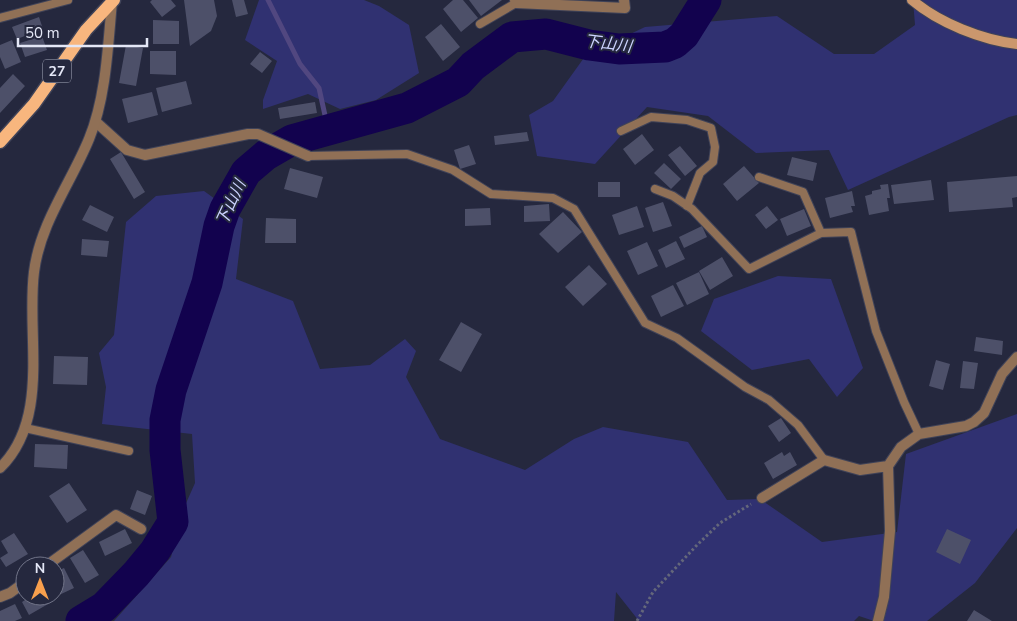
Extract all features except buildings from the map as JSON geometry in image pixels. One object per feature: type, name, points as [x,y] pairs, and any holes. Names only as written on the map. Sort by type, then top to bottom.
[{"type":"main road","name":"27","points":[[0,142],[34,104],[86,30],[112,0]]},
{"type":"main road","points":[[912,0],[923,9],[960,28],[1007,43],[1017,44]]},
{"type":"street","points":[[0,468],[17,446],[25,428],[31,404],[32,298],[39,244],[89,141],[96,122],[102,96],[112,0]]},
{"type":"street","points":[[516,2],[625,8],[624,0]]},
{"type":"street","points":[[96,122],[127,150],[145,155],[258,134],[308,156]]},
{"type":"street","points":[[878,621],[884,597],[890,531],[888,466],[901,447],[918,434],[966,426],[974,422],[984,413],[1002,374],[1017,356]]},
{"type":"street","points":[[762,498],[824,460],[860,470],[888,466]]},
{"type":"street","points":[[60,556],[116,515],[141,529]]},
{"type":"street","points":[[0,597],[15,589]]},
{"type":"lane","points":[[0,18],[68,0]]},
{"type":"lane","points":[[480,24],[516,2]]},
{"type":"lane","points":[[621,131],[651,117],[687,120],[711,128],[715,147],[713,162],[700,173],[687,206]]},
{"type":"lane","points":[[308,156],[407,154],[453,170],[491,194],[554,198],[574,209],[645,323],[677,338],[745,387],[769,400],[798,425],[824,460]]},
{"type":"lane","points":[[759,177],[803,192],[821,233]]},
{"type":"lane","points":[[655,189],[673,196],[692,209],[749,269],[821,233],[851,232],[876,331],[918,434]]},
{"type":"lane","points":[[25,428],[129,451]]},
{"type":"path","points":[[637,621],[653,592],[697,545],[720,523],[762,498]]},
{"type":"shaded area","points":[[259,0],[364,0],[379,6],[409,25],[419,73],[376,100],[340,109],[308,94],[263,109],[263,100],[277,61],[245,40]]},
{"type":"shaded area","points":[[913,0],[1017,0],[1017,115],[848,190],[829,150],[756,153],[708,116],[647,107],[595,164],[537,156],[529,115],[553,101],[586,55],[645,27],[777,16],[834,54],[874,54],[915,25]]},
{"type":"shaded area","points":[[204,191],[243,219],[236,279],[293,301],[320,369],[370,365],[405,339],[416,351],[406,377],[440,439],[525,470],[574,439],[603,427],[688,442],[727,500],[760,499],[822,542],[897,532],[906,454],[1017,414],[1017,528],[975,583],[927,621],[874,621],[859,616],[854,621],[639,621],[616,592],[614,621],[114,621],[171,557],[183,510],[195,483],[192,434],[102,424],[106,387],[99,353],[114,335],[126,222],[156,196]]},
{"type":"shaded area","points":[[778,276],[831,279],[863,368],[837,397],[809,359],[752,370],[701,331],[714,299]]},
{"type":"waterway","points":[[268,0],[300,64],[319,88],[328,129]]},
{"type":"waterway","name":"下山川","points":[[81,621],[104,607],[136,574],[155,551],[173,522],[165,450],[165,420],[171,390],[207,283],[219,226],[225,209],[246,172],[266,155],[292,140],[407,108],[458,82],[473,66],[512,37],[546,34],[589,45],[619,49],[665,47],[675,43],[684,35],[706,0]]}]
